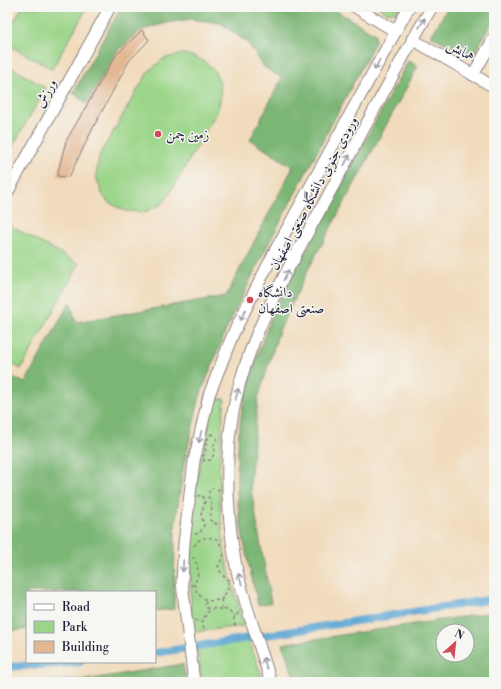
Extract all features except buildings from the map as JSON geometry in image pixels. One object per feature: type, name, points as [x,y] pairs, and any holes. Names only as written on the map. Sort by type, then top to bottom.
[{"type":"street","name":"ورزش","points":[[7,193],[110,7]]},
{"type":"street","points":[[355,7],[395,31]]},
{"type":"street","name":"ورودی جنوبی دانشگاه صنعتی اصفهان","points":[[194,682],[182,590],[186,529],[194,461],[209,395],[233,334],[276,250],[409,7]]},
{"type":"street","name":"ورودی جنوبی دانشگاه صنعتی اصفهان","points":[[271,682],[250,612],[235,581],[237,568],[229,518],[228,459],[231,419],[244,364],[257,331],[294,260],[412,39],[432,7]]},
{"type":"street","points":[[472,75],[494,38]]},
{"type":"street","name":"همایش","points":[[412,39],[494,87]]},
{"type":"street","points":[[276,250],[294,260]]},
{"type":"path","points":[[215,434],[218,438],[214,445],[215,452],[211,460],[207,461],[202,459],[206,451],[206,446],[209,435],[215,434]]},
{"type":"path","points":[[229,492],[213,488],[208,492],[208,496],[212,505],[210,516],[212,522],[220,524],[229,518]]},
{"type":"path","points":[[186,529],[194,534],[198,534],[203,529],[204,525],[201,514],[205,501],[204,498],[199,496],[190,499]]},
{"type":"path","points":[[192,549],[197,541],[206,537],[218,541],[223,548],[224,554],[218,567],[223,576],[235,581],[221,600],[223,603],[221,608]]},
{"type":"path","points":[[192,554],[198,568],[194,584],[197,593],[207,601],[221,600]]},
{"type":"path","points":[[182,590],[194,584]]},
{"type":"path","points":[[207,601],[206,606],[210,609]]},
{"type":"path","points":[[210,609],[221,608],[228,610],[235,616],[235,626]]},
{"type":"path","points":[[204,629],[202,621],[210,609]]},
{"type":"path","points":[[235,616],[250,612]]},
{"type":"green space","points":[[22,7],[87,8],[52,69],[7,44],[7,33]]},
{"type":"green space","points":[[121,7],[330,7],[375,34],[375,42],[261,258],[226,330],[200,396],[184,464],[175,526],[174,609],[156,611],[156,591],[26,591],[26,629],[7,632],[7,374],[25,383],[70,302],[76,322],[226,296],[293,167],[250,140],[282,78],[264,67],[247,42],[220,23],[190,19],[167,23],[142,30],[117,51],[87,104],[73,93]]},
{"type":"green space","points":[[378,7],[403,7],[401,10],[388,13]]},
{"type":"green space","points":[[448,7],[494,7],[494,19],[473,56],[431,36]]},
{"type":"green space","name":"زمین چمن","points":[[182,54],[193,56],[203,61],[216,73],[221,91],[217,112],[162,204],[144,212],[125,211],[108,202],[102,194],[96,176],[99,156],[148,72],[163,59]]},
{"type":"green space","points":[[408,61],[418,66],[308,270],[279,331],[258,398],[250,484],[271,603],[258,605],[242,534],[237,491],[238,437],[243,405],[249,381],[273,312]]},
{"type":"green space","points":[[7,65],[46,88],[7,156]]},
{"type":"green space","points":[[9,225],[79,264],[21,369],[7,361],[7,230]]},
{"type":"green space","points":[[225,399],[221,434],[219,486],[224,550],[243,626],[194,632],[191,617],[191,556],[196,484],[213,401]]},
{"type":"green space","points":[[494,612],[494,682],[296,682],[282,644]]},
{"type":"green space","points":[[249,641],[264,682],[202,682],[197,649]]},
{"type":"green space","points":[[183,664],[186,682],[34,682],[91,679]]},
{"type":"waterway","points":[[156,653],[494,599]]},
{"type":"waterway","points":[[7,667],[65,663]]},
{"type":"place","name":"زمین چمن","points":[[158,134]]},
{"type":"place","name":"دانشگاه صنعتی اصفهان","points":[[250,300]]}]
